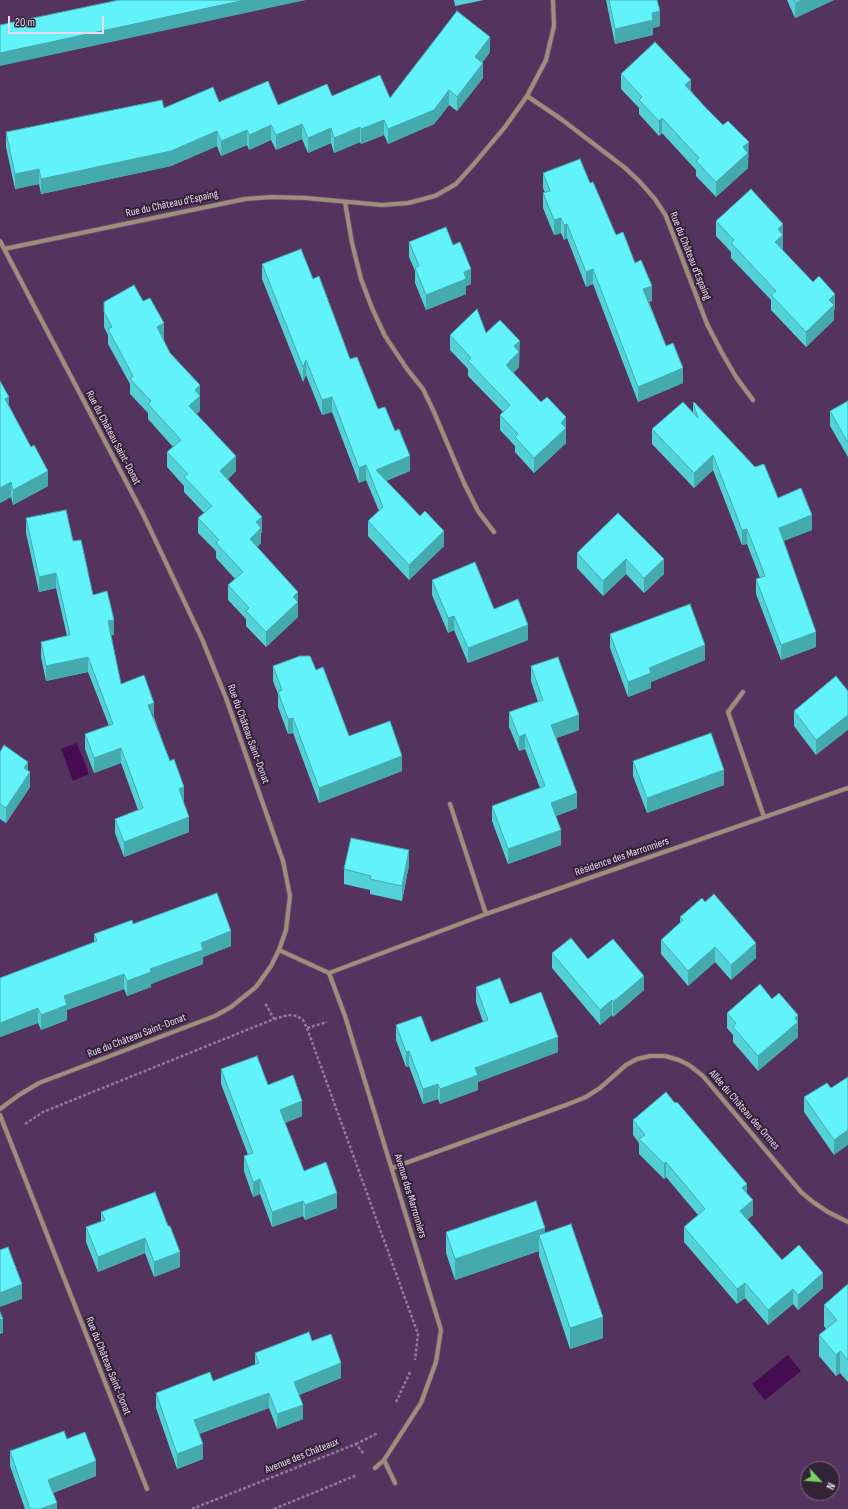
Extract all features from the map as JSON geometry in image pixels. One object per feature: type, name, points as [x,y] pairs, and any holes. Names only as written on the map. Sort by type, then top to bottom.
[{"type":"street","name":"Rue du Château d'Espaing","points":[[4,249],[245,199],[272,197],[306,198],[382,205],[401,204],[435,196],[456,184],[528,96],[546,60],[554,26],[553,0]]},
{"type":"street","name":"Rue du Château d'Espaing","points":[[528,96],[624,167],[640,181],[654,199],[666,216],[707,324],[736,377],[753,400]]},
{"type":"street","points":[[345,202],[352,243],[361,279],[372,308],[385,336],[407,369],[423,389],[464,483],[478,511],[494,532]]},
{"type":"street","name":"Rue du Château Saint-Donat","points":[[0,241],[143,514],[202,639],[226,698],[283,861],[290,896],[286,930],[279,950],[271,966],[256,987],[231,1008],[215,1016],[39,1083],[0,1109]]},
{"type":"street","points":[[743,692],[728,712],[764,817]]},
{"type":"street","name":"Résidence des Marronniers","points":[[329,973],[486,914],[848,788]]},
{"type":"street","points":[[450,804],[486,914]]},
{"type":"street","points":[[279,950],[329,973]]},
{"type":"street","name":"Avenue des Marronniers","points":[[329,973],[345,1016],[441,1330],[436,1362],[421,1403],[384,1460],[376,1468]]},
{"type":"street","name":"Allée du Château des Ormes","points":[[392,1168],[586,1097],[600,1088],[626,1065],[637,1059],[650,1056],[665,1056],[690,1065],[703,1076],[801,1192],[828,1212],[848,1222]]},
{"type":"street","name":"Rue du Château Saint-Donat","points":[[0,1115],[147,1489]]},
{"type":"street","points":[[384,1460],[395,1483]]},
{"type":"path","points":[[256,987],[274,1019]]},
{"type":"path","points":[[8,1138],[43,1112],[274,1019],[288,1015],[297,1016],[303,1020],[307,1028],[418,1334],[414,1361]]},
{"type":"path","points":[[307,1028],[345,1016]]},
{"type":"path","points":[[395,1406],[412,1368]]},
{"type":"path","points":[[356,1444],[383,1429]]},
{"type":"path","name":"Avenue des Châteaux","points":[[192,1509],[356,1444],[376,1468]]},
{"type":"path","points":[[274,1509],[376,1468]]},
{"type":"shaded area","points":[[77,743],[89,774],[73,781],[61,749]]},
{"type":"shaded area","points":[[788,1355],[801,1371],[765,1400],[752,1384]]},
{"type":"building","points":[[119,0],[245,0],[0,53],[0,25]]},
{"type":"building","points":[[609,0],[657,0],[660,11],[652,13],[653,20],[615,29]]},
{"type":"building","points":[[794,0],[802,0],[795,3]]},
{"type":"building","points":[[457,11],[490,37],[475,57],[483,63],[457,97],[449,90],[434,110],[388,129],[384,120],[361,129],[360,127],[334,138],[331,128],[308,138],[302,124],[276,135],[271,125],[249,135],[247,130],[221,141],[217,131],[171,151],[41,179],[39,169],[15,174],[6,132],[162,100],[164,108],[213,87],[219,102],[268,81],[278,105],[327,84],[332,96],[380,75],[390,98]]},
{"type":"building","points":[[655,42],[691,80],[685,85],[705,107],[723,125],[728,121],[749,142],[743,147],[748,153],[716,182],[696,161],[699,158],[662,118],[659,121],[639,100],[642,97],[621,74]]},
{"type":"building","points":[[580,159],[590,183],[593,182],[616,235],[623,232],[635,263],[641,260],[652,286],[643,289],[666,346],[673,343],[683,368],[638,387],[593,269],[586,272],[567,224],[564,225],[561,218],[554,220],[543,193],[550,191],[543,173]]},
{"type":"building","points":[[751,189],[783,224],[778,229],[783,235],[775,242],[813,282],[819,276],[835,294],[829,300],[834,305],[806,332],[771,295],[776,291],[731,243],[734,240],[716,221]]},
{"type":"building","points":[[446,227],[453,245],[460,242],[471,269],[464,272],[466,279],[426,295],[415,268],[419,266],[409,242]]},
{"type":"building","points":[[301,249],[313,279],[319,276],[350,359],[357,357],[378,409],[385,407],[395,431],[399,429],[410,456],[376,470],[420,516],[425,511],[444,531],[409,565],[368,521],[383,507],[366,465],[359,468],[332,397],[322,400],[306,360],[303,367],[262,264]]},
{"type":"building","points":[[134,285],[143,301],[150,298],[164,323],[157,327],[170,353],[200,385],[195,390],[200,396],[189,406],[236,456],[220,471],[262,517],[256,522],[261,528],[250,539],[298,592],[293,597],[298,602],[266,632],[246,611],[249,608],[228,585],[243,572],[216,543],[219,540],[198,518],[212,506],[184,477],[188,474],[167,452],[181,440],[148,404],[151,401],[130,379],[133,376],[108,329],[112,327],[104,312],[104,302]]},
{"type":"building","points":[[477,309],[486,333],[500,320],[520,341],[514,346],[519,352],[506,365],[541,402],[547,397],[566,417],[561,423],[566,428],[534,458],[515,437],[518,434],[500,415],[510,405],[468,361],[471,358],[450,335]]},
{"type":"building","points":[[0,381],[9,397],[5,399],[31,447],[34,445],[48,471],[13,490],[11,482],[0,488]]},
{"type":"building","points":[[848,401],[848,443],[830,411]]},
{"type":"building","points":[[683,402],[698,418],[693,403],[694,402],[755,467],[764,464],[778,498],[801,488],[812,515],[779,528],[816,632],[781,645],[756,579],[765,576],[747,529],[742,530],[713,455],[694,473],[652,429]]},
{"type":"building","points":[[66,510],[73,541],[81,540],[93,595],[107,591],[114,620],[108,621],[121,684],[144,675],[154,703],[148,705],[170,761],[174,759],[184,787],[179,789],[189,817],[124,842],[115,819],[143,808],[121,748],[94,758],[85,734],[113,724],[88,657],[46,666],[41,642],[70,635],[56,573],[39,577],[26,518]]},
{"type":"building","points":[[618,513],[664,559],[644,578],[626,559],[603,581],[577,553]]},
{"type":"building","points":[[475,562],[494,609],[518,599],[528,625],[468,648],[454,616],[448,618],[432,580]]},
{"type":"building","points":[[690,604],[705,645],[649,668],[651,673],[628,682],[610,634]]},
{"type":"building","points":[[300,656],[310,656],[316,670],[323,667],[349,736],[390,721],[402,756],[319,788],[293,718],[288,719],[278,692],[282,690],[273,666]]},
{"type":"building","points":[[558,657],[579,715],[551,725],[577,793],[551,803],[561,830],[508,849],[492,806],[545,786],[525,734],[519,737],[509,712],[543,700],[531,666]]},
{"type":"building","points":[[836,676],[848,691],[848,715],[816,740],[794,711]]},
{"type":"building","points":[[711,733],[724,770],[647,798],[633,761]]},
{"type":"building","points":[[4,745],[28,762],[24,768],[30,772],[6,808],[0,804],[0,752]]},
{"type":"building","points":[[351,838],[409,850],[402,886],[370,879],[371,876],[344,869]]},
{"type":"building","points":[[217,893],[231,931],[201,943],[203,950],[150,969],[151,972],[127,981],[124,974],[64,996],[67,1005],[41,1015],[38,1008],[0,1023],[0,978],[97,941],[94,934],[132,920],[133,924]]},
{"type":"building","points":[[714,894],[756,943],[731,965],[715,947],[688,971],[661,940],[683,920],[680,917],[702,898],[705,902]]},
{"type":"building","points":[[571,938],[588,959],[613,939],[644,976],[613,1002],[612,1000],[600,1010],[552,953]]},
{"type":"building","points":[[500,978],[510,1004],[541,992],[558,1037],[475,1068],[478,1075],[440,1089],[438,1084],[423,1089],[409,1051],[406,1052],[396,1025],[421,1016],[431,1042],[488,1020],[476,987]]},
{"type":"building","points":[[760,984],[772,999],[779,993],[798,1015],[795,1018],[798,1022],[758,1056],[733,1027],[736,1023],[727,1013]]},
{"type":"building","points":[[257,1056],[268,1085],[293,1075],[302,1101],[280,1110],[304,1171],[326,1162],[337,1193],[305,1205],[303,1201],[272,1212],[260,1179],[253,1182],[244,1156],[253,1153],[221,1069]]},
{"type":"building","points":[[848,1077],[848,1130],[834,1140],[804,1097],[827,1083],[831,1088]]},
{"type":"building","points":[[666,1092],[675,1103],[677,1102],[747,1184],[742,1188],[753,1200],[740,1211],[782,1260],[799,1245],[823,1273],[798,1295],[793,1289],[768,1310],[745,1283],[737,1289],[684,1227],[705,1209],[666,1162],[664,1164],[639,1139],[645,1135],[633,1120]]},
{"type":"building","points":[[155,1192],[180,1252],[154,1262],[145,1238],[98,1257],[86,1227],[105,1220],[101,1212]]},
{"type":"building","points":[[536,1201],[545,1228],[455,1259],[446,1232]]},
{"type":"building","points":[[571,1224],[603,1317],[570,1328],[539,1235]]},
{"type":"building","points":[[8,1247],[22,1284],[0,1293],[0,1250]]},
{"type":"building","points":[[848,1284],[848,1360],[840,1351],[836,1355],[819,1335],[837,1320],[824,1305]]},
{"type":"building","points":[[0,1312],[3,1319],[0,1320]]},
{"type":"building","points":[[309,1332],[312,1341],[331,1334],[341,1363],[294,1382],[303,1405],[277,1414],[269,1393],[194,1420],[203,1444],[177,1454],[156,1393],[210,1372],[213,1381],[259,1363],[255,1353]]},
{"type":"building","points":[[64,1431],[67,1439],[85,1432],[96,1461],[48,1480],[57,1503],[40,1509],[30,1509],[10,1451]]}]
